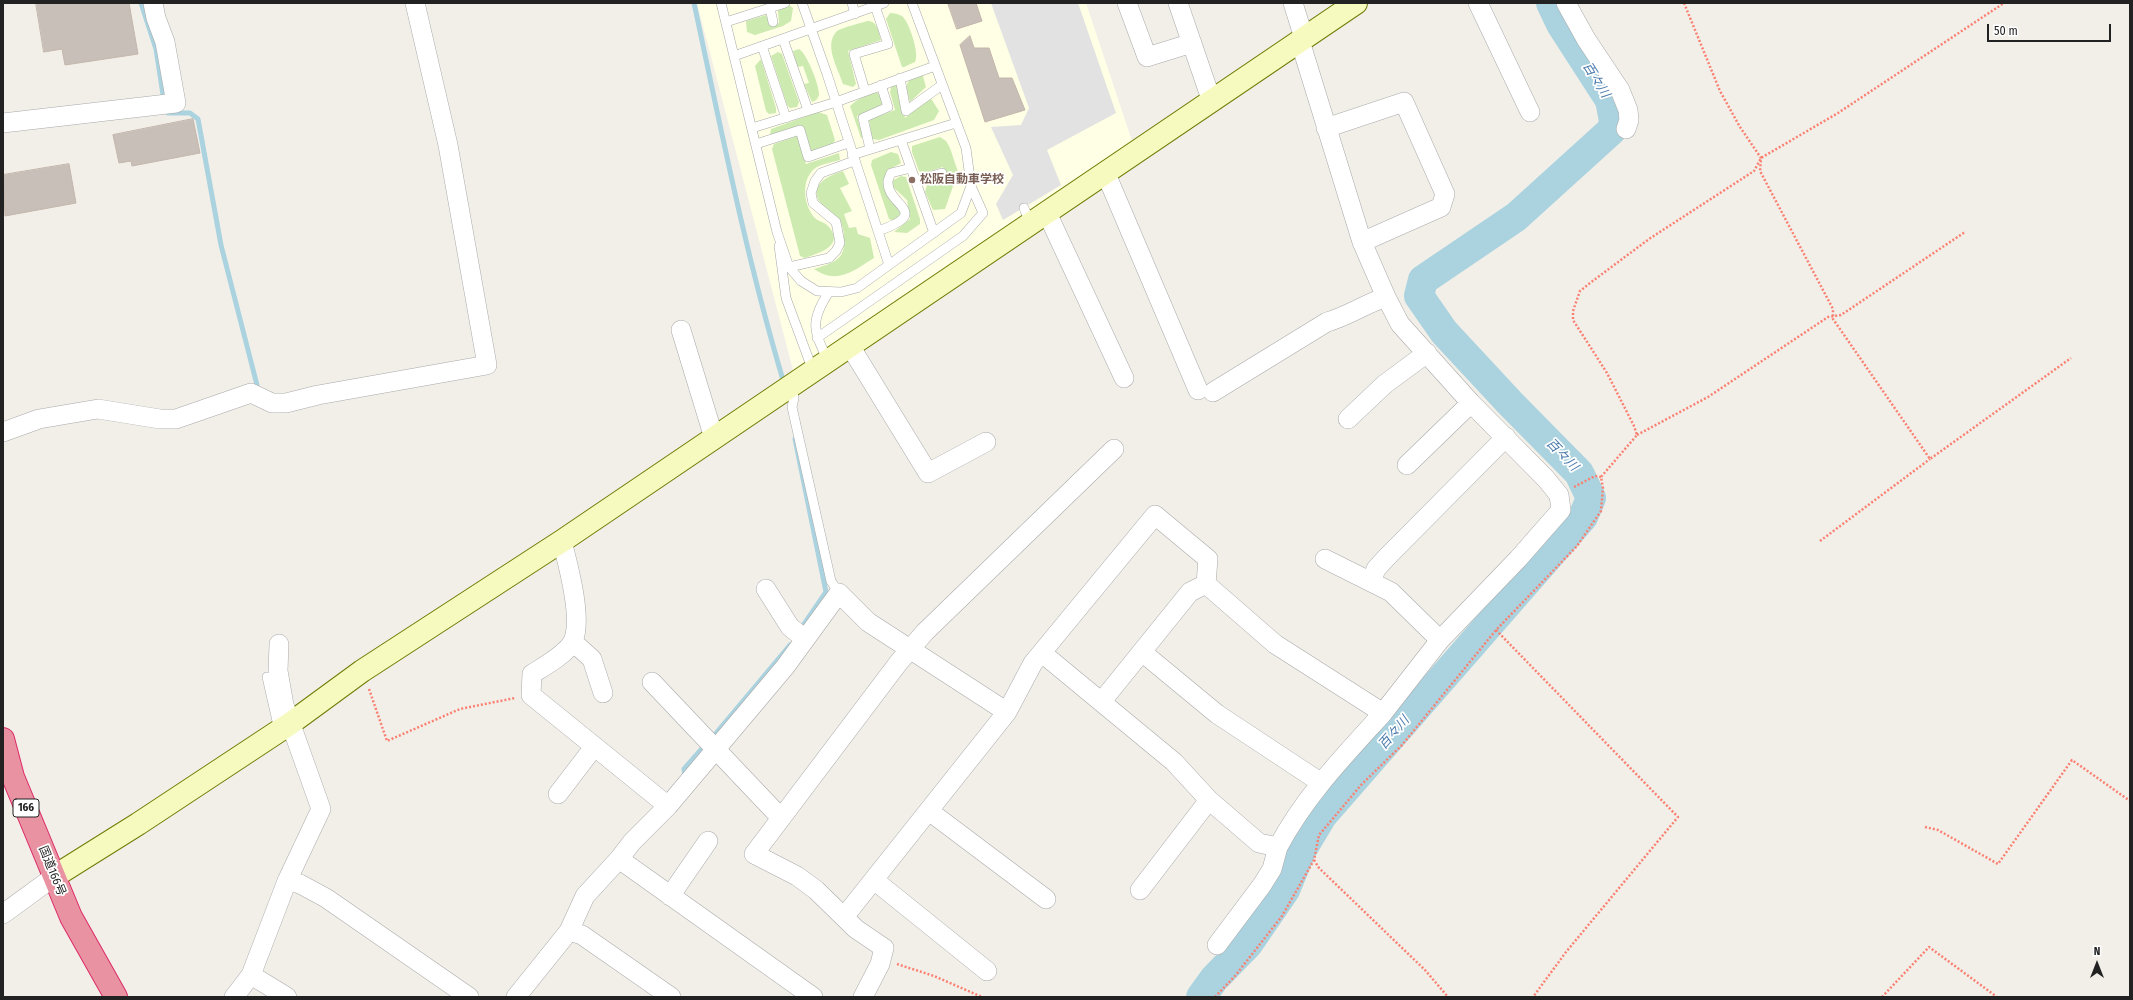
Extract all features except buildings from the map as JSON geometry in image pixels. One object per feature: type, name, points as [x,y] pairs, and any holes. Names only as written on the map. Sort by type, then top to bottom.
[{"type":"highway","name":"国道166号","points":[[3,739],[13,777],[71,917],[116,997]]},
{"type":"street","points":[[3,123],[176,103],[165,42],[152,3]]},
{"type":"street","points":[[3,432],[39,419],[98,409],[160,419],[176,419],[258,396],[272,403],[286,403],[318,395],[487,365],[448,145],[415,3]]},
{"type":"street","points":[[1127,3],[1147,57],[1192,43]]},
{"type":"street","points":[[1178,3],[1212,102]]},
{"type":"street","points":[[1217,945],[1262,886],[1272,869],[1278,847],[1292,820],[1320,782],[1383,713],[1440,640],[1518,559],[1561,510],[1559,495],[1506,437],[1471,403],[1400,324],[1386,297],[1362,242],[1326,128],[1293,3]]},
{"type":"street","points":[[3,914],[55,876],[138,824],[285,726],[362,671],[562,541],[792,386],[1034,215],[1106,174],[1356,3]]},
{"type":"street","points":[[1478,3],[1530,112]]},
{"type":"street","points":[[1566,3],[1586,39],[1622,94],[1629,120],[1626,129]]},
{"type":"street","points":[[1326,128],[1404,102],[1445,194],[1441,207],[1362,242]]},
{"type":"street","points":[[1106,174],[1205,391],[1327,322],[1346,316],[1368,303],[1386,297]]},
{"type":"street","points":[[1034,215],[1124,378]]},
{"type":"street","points":[[681,330],[714,438]]},
{"type":"street","points":[[850,346],[928,473],[986,442]]},
{"type":"street","points":[[1348,419],[1385,384],[1427,353]]},
{"type":"street","points":[[1407,465],[1471,403]]},
{"type":"street","points":[[1371,582],[1376,569],[1386,558],[1506,437]]},
{"type":"street","points":[[864,997],[884,948],[856,929],[816,890],[797,876],[754,854],[910,649],[1114,449]]},
{"type":"street","points":[[844,917],[1007,712],[1033,663],[1155,515],[1208,559],[1206,584]]},
{"type":"street","points":[[562,541],[573,590],[576,619],[573,642],[561,655],[532,674],[531,695],[668,806]]},
{"type":"street","points":[[1325,559],[1391,592],[1440,640]]},
{"type":"street","points":[[1206,584],[1275,644],[1383,713]]},
{"type":"street","points":[[1102,701],[1190,592],[1206,584]]},
{"type":"street","points":[[766,589],[799,634]]},
{"type":"street","points":[[516,997],[569,931],[585,896],[619,859],[632,842],[668,806],[686,784],[710,744],[785,667],[799,634],[839,594],[868,622],[1007,712]]},
{"type":"street","points":[[573,642],[592,659],[603,693]]},
{"type":"street","points":[[234,997],[251,975],[288,881],[321,809],[285,726],[284,705],[278,671],[280,644]]},
{"type":"street","points":[[1142,652],[1216,714],[1320,782]]},
{"type":"street","points":[[1042,653],[1174,762],[1210,800],[1259,843],[1278,847]]},
{"type":"street","points":[[652,682],[781,818]]},
{"type":"street","points":[[558,794],[594,747]]},
{"type":"street","points":[[1140,890],[1210,800]]},
{"type":"street","points":[[929,811],[1046,900]]},
{"type":"street","points":[[670,896],[708,841]]},
{"type":"street","points":[[619,859],[813,997]]},
{"type":"street","points":[[874,880],[987,971]]},
{"type":"street","points":[[288,881],[300,884],[326,898],[470,997]]},
{"type":"street","points":[[569,931],[582,935],[671,997]]},
{"type":"street","points":[[251,975],[287,997]]},
{"type":"lane","points":[[721,3],[777,232],[790,267],[801,281],[817,291],[829,292],[857,288],[961,213],[970,186]]},
{"type":"lane","points":[[726,22],[785,3]]},
{"type":"lane","points":[[802,3],[889,265]]},
{"type":"lane","points":[[852,3],[855,14]]},
{"type":"lane","points":[[734,56],[884,3]]},
{"type":"lane","points":[[818,338],[964,236],[983,213],[970,186],[966,148],[934,66],[912,3]]},
{"type":"lane","points":[[865,91],[854,54],[888,44],[875,6]]},
{"type":"lane","points":[[770,8],[773,22]]},
{"type":"lane","points":[[783,39],[808,110]]},
{"type":"lane","points":[[762,46],[786,118]]},
{"type":"lane","points":[[752,128],[836,102],[934,66]]},
{"type":"lane","points":[[900,78],[906,111],[942,85]]},
{"type":"lane","points":[[870,150],[863,118],[888,107],[881,85]]},
{"type":"lane","points":[[790,267],[829,258],[836,251],[840,243],[836,222],[813,203],[811,193],[815,181],[821,173],[870,150],[956,123]]},
{"type":"lane","points":[[756,144],[800,130],[808,157],[848,143]]},
{"type":"lane","points":[[901,140],[934,233]]},
{"type":"lane","points":[[878,231],[896,225],[901,221],[904,213],[904,207],[890,190],[888,182],[891,173],[911,168]]},
{"type":"lane","points":[[915,181],[942,173]]},
{"type":"lane","points":[[777,232],[781,273],[786,298],[820,366]]},
{"type":"lane","points":[[820,366],[818,338],[815,334],[818,309],[829,292]]},
{"type":"lane","points":[[792,386],[794,398],[792,407],[829,573],[831,581],[839,594]]},
{"type":"lane","points":[[267,677],[285,726]]},
{"type":"path","points":[[1684,3],[1720,91],[1740,127],[1761,158],[1760,171],[1833,309],[1833,319],[1930,459]]},
{"type":"path","points":[[1637,435],[1634,426],[1607,373],[1573,320],[1574,306],[1580,291],[1649,239],[1754,171],[1761,158],[1838,113],[2004,3]]},
{"type":"path","points":[[1601,477],[1637,435],[1708,396],[1833,315],[1841,315],[1965,232]]},
{"type":"path","points":[[1820,541],[1930,459],[2071,358]]},
{"type":"path","points":[[1570,489],[1595,476],[1601,477]]},
{"type":"path","points":[[1215,997],[1235,976],[1282,916],[1314,860],[1319,835],[1362,784],[1402,745],[1496,630],[1577,546],[1601,511],[1603,488],[1601,477]]},
{"type":"path","points":[[1496,630],[1678,817],[1566,952],[1533,997]]},
{"type":"path","points":[[362,671],[387,741],[460,709],[531,695]]},
{"type":"path","points":[[1925,827],[1938,830],[1998,864],[2072,760],[2130,800]]},
{"type":"path","points":[[1314,860],[1319,868],[1425,970],[1448,997]]},
{"type":"path","points":[[1882,997],[1929,947],[1997,997]]},
{"type":"path","points":[[881,958],[934,976],[982,997]]},
{"type":"shaded area","name":"松阪自動車学校","points":[[697,3],[1086,3],[1133,144],[793,370]]},
{"type":"shaded area","points":[[991,3],[1078,3],[1116,113],[1047,150],[1061,185],[1003,220],[996,204],[1013,175],[991,127],[1021,125],[1029,108]]},
{"type":"green space","points":[[789,5],[793,8],[791,21],[783,26],[755,35],[747,32],[746,21],[766,15],[771,26],[779,23],[779,8]]},
{"type":"green space","points":[[890,13],[900,15],[905,19],[911,31],[915,46],[915,62],[904,67],[902,67],[886,19]]},
{"type":"green space","points":[[867,21],[875,24],[881,40],[848,51],[856,84],[853,87],[843,84],[833,57],[831,43],[837,31]]},
{"type":"green space","points":[[799,49],[809,62],[819,91],[819,95],[816,100],[812,102],[804,84],[809,83],[803,66],[797,67],[793,51]]},
{"type":"green space","points":[[778,52],[782,54],[799,102],[797,107],[790,108],[787,105],[771,56]]},
{"type":"green space","points":[[761,59],[776,108],[776,113],[769,114],[766,111],[755,66]]},
{"type":"green space","points":[[918,75],[923,76],[926,87],[910,102],[907,86],[910,80]]},
{"type":"green space","points":[[892,85],[899,87],[905,118],[930,97],[939,111],[934,120],[879,140],[872,139],[869,120],[895,110],[890,92]]},
{"type":"green space","points":[[873,92],[881,94],[884,104],[857,116],[863,137],[861,138],[850,106]]},
{"type":"green space","points":[[818,112],[827,115],[835,140],[833,144],[811,152],[801,125],[770,135],[771,129]]},
{"type":"green space","points":[[797,136],[806,164],[839,153],[840,160],[817,167],[810,174],[807,180],[805,187],[806,202],[812,214],[816,219],[827,225],[834,238],[833,243],[829,247],[817,254],[805,258],[800,256],[772,149],[774,144]]},
{"type":"green space","points":[[940,137],[946,141],[950,148],[958,172],[945,209],[933,210],[925,192],[927,185],[947,179],[943,167],[924,173],[919,171],[912,152],[912,146]]},
{"type":"green space","points":[[891,152],[898,154],[901,163],[890,169],[884,179],[884,183],[897,202],[901,213],[898,219],[893,221],[889,219],[871,165],[872,160]]},
{"type":"green space","points":[[843,171],[849,184],[840,188],[852,211],[844,214],[849,228],[856,227],[858,234],[870,238],[874,258],[845,274],[830,276],[822,274],[814,269],[837,260],[843,251],[844,232],[840,220],[823,206],[816,193],[817,187],[825,179]]},
{"type":"green space","points":[[901,176],[906,177],[920,219],[920,224],[907,233],[894,232],[910,219],[907,200],[892,186],[892,181]]},
{"type":"waterway","points":[[141,3],[156,49],[164,101]]},
{"type":"waterway","points":[[694,3],[724,145],[757,286],[783,380]]},
{"type":"waterway","name":"百々川","points":[[1201,997],[1214,979],[1248,944],[1285,890],[1301,851],[1322,816],[1583,517],[1591,498],[1579,473],[1510,403],[1444,332],[1419,296],[1423,280],[1516,217],[1612,130],[1614,121],[1610,100],[1561,24],[1551,3]]},
{"type":"waterway","points":[[168,113],[190,113],[198,119],[221,245],[257,385],[256,391]]},
{"type":"waterway","points":[[795,439],[826,592],[800,630]]},
{"type":"waterway","points":[[712,738],[790,645]]},
{"type":"waterway","points":[[685,777],[684,769],[706,744]]},
{"type":"place","name":"松阪自動車学校","points":[[912,180]]}]
